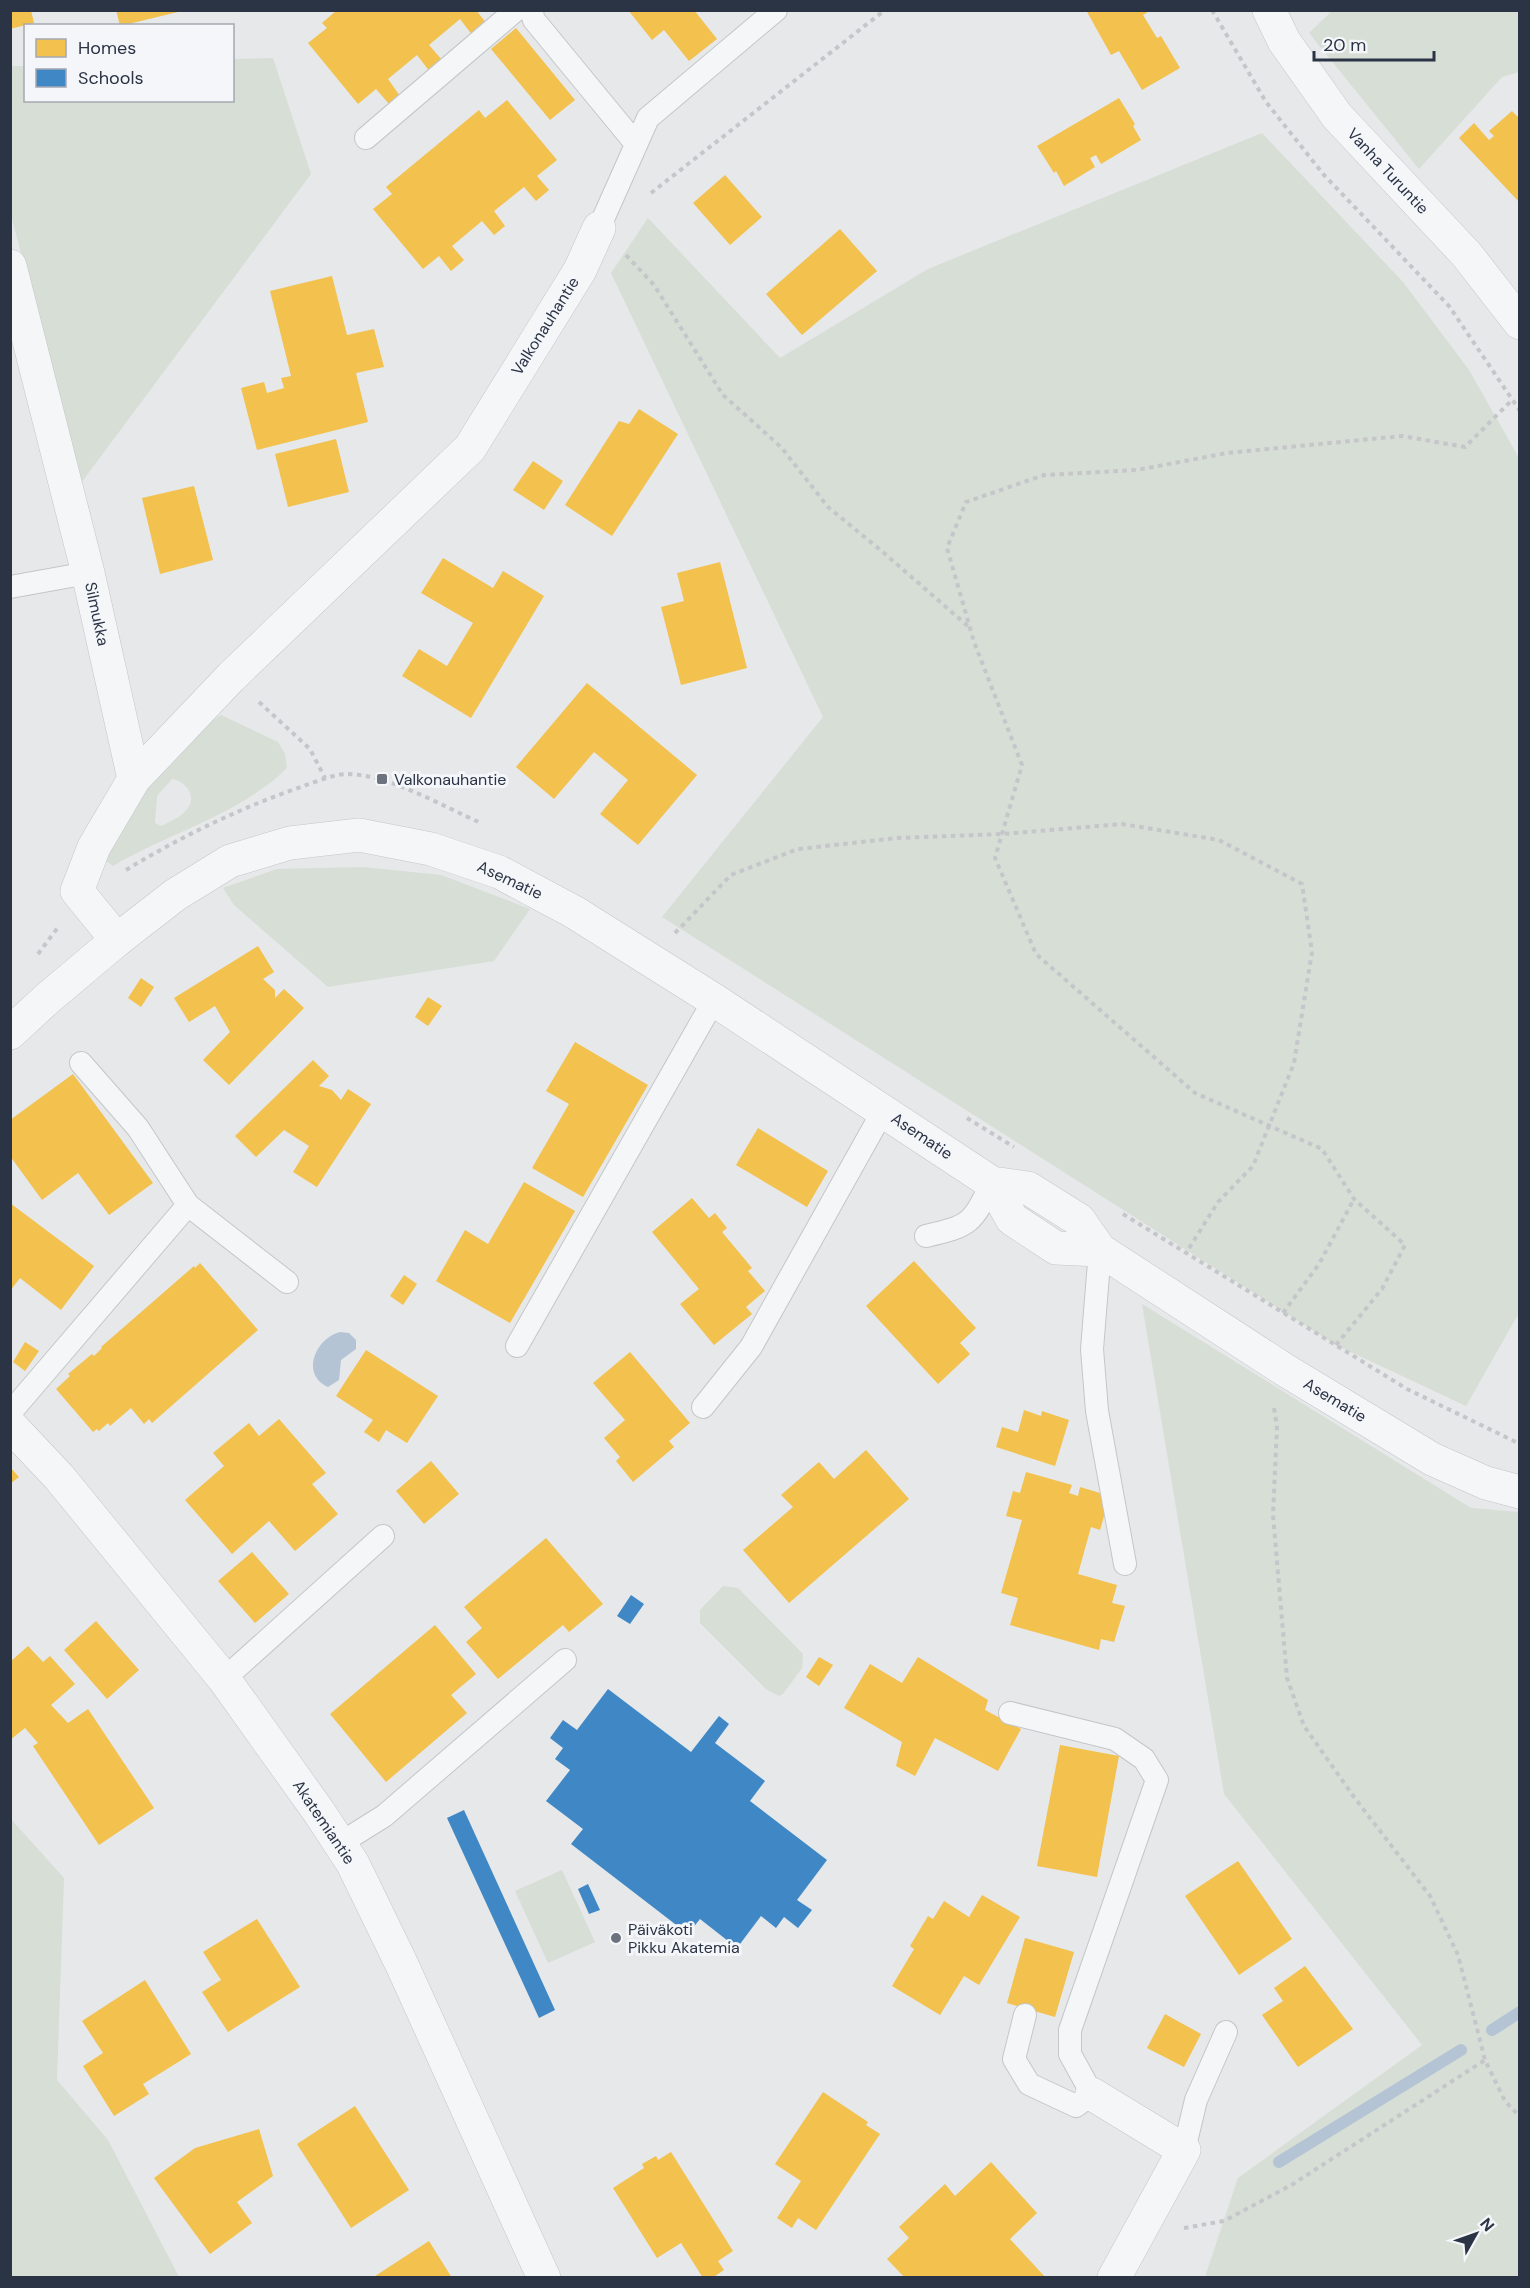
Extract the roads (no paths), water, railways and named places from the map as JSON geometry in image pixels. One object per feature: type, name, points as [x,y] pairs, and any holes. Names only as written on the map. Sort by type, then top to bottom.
[{"type":"street","name":"Vanha Turuntie","points":[[1269,10],[1284,41],[1337,116],[1467,255],[1520,323]]},
{"type":"street","name":"Valkonauhantie","points":[[134,779],[231,677],[470,448],[580,270],[599,228]]},
{"type":"street","name":"Silmukka","points":[[10,266],[88,573],[134,779]]},
{"type":"street","points":[[117,940],[77,891],[94,847],[134,779]]},
{"type":"street","name":"Asematie","points":[[10,1033],[117,940],[175,895],[230,861],[290,843],[359,835],[431,849],[499,872],[574,912],[714,1000],[992,1183],[1012,1219],[1056,1248],[1100,1250],[1285,1370],[1432,1459],[1485,1483],[1520,1492]]},
{"type":"street","name":"Akatemiantie","points":[[10,1425],[59,1477],[224,1679],[339,1844],[370,1897],[544,2277]]},
{"type":"street","points":[[1092,2094],[1184,2150],[1114,2277]]},
{"type":"lane","points":[[366,138],[516,10]]},
{"type":"lane","points":[[531,10],[534,20],[636,144]]},
{"type":"lane","points":[[599,228],[648,118],[776,10]]},
{"type":"lane","points":[[10,587],[88,573]]},
{"type":"lane","points":[[517,1346],[714,1000]]},
{"type":"lane","points":[[81,1064],[138,1128],[188,1205],[287,1282]]},
{"type":"lane","points":[[704,1407],[751,1347],[883,1111]]},
{"type":"lane","points":[[926,1236],[956,1230],[975,1216],[992,1183]]},
{"type":"lane","points":[[10,1413],[188,1205]]},
{"type":"lane","points":[[1100,1250],[1092,1348],[1097,1412],[1125,1564]]},
{"type":"lane","points":[[224,1679],[383,1536]]},
{"type":"lane","points":[[339,1844],[384,1816],[565,1660]]},
{"type":"lane","points":[[1010,1713],[1115,1739],[1144,1759],[1157,1779],[1071,2030],[1070,2054],[1092,2094],[1076,2106],[1029,2084],[1014,2059],[1025,2015]]},
{"type":"lane","points":[[1184,2150],[1196,2100],[1226,2032]]},
{"type":"water","points":[[340,1332],[349,1333],[356,1340],[356,1349],[341,1360],[339,1380],[328,1387],[319,1381],[315,1374],[314,1357],[324,1341]]},
{"type":"waterway","points":[[1492,2030],[1520,2012]]},
{"type":"waterway","points":[[1279,2162],[1461,2050]]},
{"type":"place","name":"Valkonauhantie","points":[[382,779]]},
{"type":"place","name":"Päiväkoti Pikku Akatemia","points":[[616,1938]]}]
